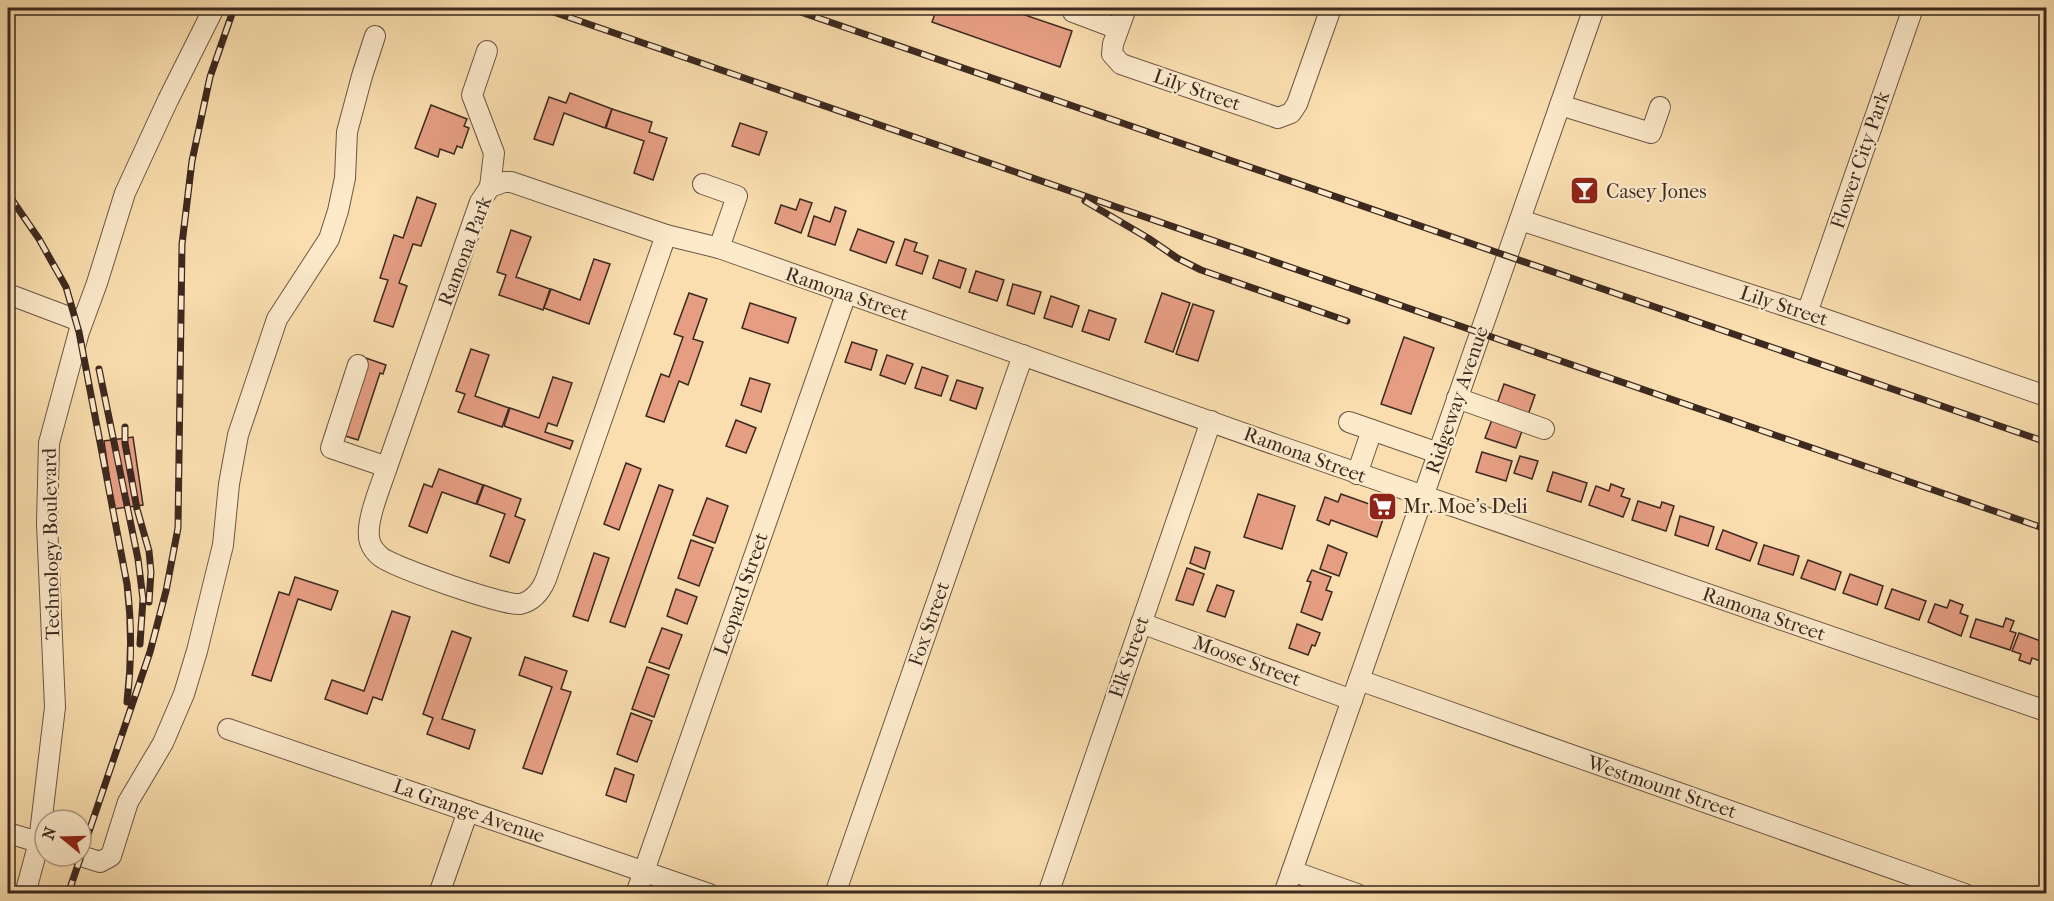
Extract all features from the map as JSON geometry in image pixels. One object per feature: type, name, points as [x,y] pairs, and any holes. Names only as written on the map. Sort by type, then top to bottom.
[{"type":"street","name":"Technology Boulevard","points":[[45,808],[55,707],[47,523],[49,443],[82,321],[125,193],[214,8]]},
{"type":"street","points":[[1075,8],[1073,12],[1118,29],[1126,8]]},
{"type":"street","name":"Lily Street","points":[[1118,29],[1112,54],[1121,64],[1273,117],[1286,116],[1297,104],[1331,8]]},
{"type":"street","name":"Ridgeway Avenue","points":[[1284,894],[1594,8]]},
{"type":"street","name":"Flower City Park","points":[[1807,313],[1913,8]]},
{"type":"street","points":[[93,860],[100,862],[111,856],[128,802],[163,743],[184,694],[223,545],[229,484],[238,435],[277,319],[329,239],[345,178],[347,132],[375,36]]},
{"type":"street","points":[[487,51],[472,95],[494,153],[490,187]]},
{"type":"street","points":[[1560,105],[1651,133],[1660,108]]},
{"type":"street","name":"Ramona Park","points":[[511,182],[666,235],[546,579],[536,596],[528,602],[519,604],[499,601],[399,567],[375,552],[368,536],[369,527],[387,467],[480,202],[490,187],[497,183],[511,182]]},
{"type":"street","points":[[703,184],[737,196],[719,248]]},
{"type":"street","name":"Lily Street","points":[[1520,220],[1807,313],[2046,396]]},
{"type":"street","name":"Ramona Street","points":[[666,235],[719,248],[1423,498],[2046,711]]},
{"type":"street","points":[[8,294],[82,321]]},
{"type":"street","name":"Leopard Street","points":[[636,894],[846,294]]},
{"type":"street","name":"Fox Street","points":[[836,894],[1023,355]]},
{"type":"street","points":[[358,365],[331,447],[387,467]]},
{"type":"street","points":[[1457,398],[1544,429]]},
{"type":"street","name":"Elk Street","points":[[1048,894],[1211,421]]},
{"type":"street","points":[[1349,422],[1438,453]]},
{"type":"street","points":[[1357,474],[1372,430]]},
{"type":"street","name":"Moose Street","points":[[1141,622],[1352,700]]},
{"type":"street","name":"Westmount Street","points":[[1359,680],[1965,894]]},
{"type":"street","name":"La Grange Avenue","points":[[228,729],[709,894]]},
{"type":"street","points":[[439,894],[468,811]]},
{"type":"street","points":[[8,833],[33,840]]},
{"type":"street","name":"Technology Boulevard","points":[[25,894],[34,868]]},
{"type":"street","points":[[1292,871],[1357,894]]},
{"type":"building","points":[[937,8],[1004,8],[1072,31],[1060,67],[932,22]]},
{"type":"building","points":[[570,93],[612,109],[605,128],[564,113],[553,145],[534,139],[549,97],[566,103]]},
{"type":"building","points":[[431,105],[467,119],[464,126],[469,128],[462,148],[457,146],[454,154],[440,149],[438,157],[415,148]]},
{"type":"building","points":[[612,109],[652,122],[649,132],[667,138],[653,180],[634,173],[644,141],[606,128]]},
{"type":"building","points":[[740,123],[767,132],[759,155],[732,146]]},
{"type":"building","points":[[417,197],[436,204],[421,246],[413,244],[399,283],[407,286],[393,327],[374,321],[388,280],[380,278],[394,235],[403,238]]},
{"type":"building","points":[[800,199],[812,203],[801,233],[775,223],[781,205],[796,210]]},
{"type":"building","points":[[835,207],[846,211],[835,245],[808,236],[814,216],[830,222]]},
{"type":"building","points":[[858,229],[894,242],[886,263],[850,250]]},
{"type":"building","points":[[511,230],[531,237],[516,277],[550,289],[543,310],[499,295],[506,275],[497,272]]},
{"type":"building","points":[[905,239],[917,243],[914,251],[928,256],[922,274],[896,265]]},
{"type":"building","points":[[594,259],[610,264],[589,324],[544,308],[551,289],[580,300]]},
{"type":"building","points":[[939,260],[966,269],[960,288],[933,278]]},
{"type":"building","points":[[976,271],[1004,280],[997,301],[969,292]]},
{"type":"building","points":[[1013,284],[1041,292],[1034,314],[1007,305]]},
{"type":"building","points":[[689,293],[707,299],[693,339],[703,342],[688,385],[679,381],[664,422],[646,416],[661,374],[669,377],[683,337],[674,334]]},
{"type":"building","points":[[1162,293],[1190,303],[1173,352],[1145,342]]},
{"type":"building","points":[[1051,296],[1079,306],[1072,327],[1044,318]]},
{"type":"building","points":[[750,303],[796,318],[788,343],[742,328]]},
{"type":"building","points":[[1193,304],[1214,311],[1198,361],[1176,354]]},
{"type":"building","points":[[1089,310],[1116,319],[1109,340],[1082,331]]},
{"type":"building","points":[[1404,337],[1434,348],[1411,414],[1381,404]]},
{"type":"building","points":[[852,342],[877,350],[871,370],[845,362]]},
{"type":"building","points":[[471,349],[489,355],[475,396],[509,408],[502,427],[458,412],[465,394],[456,391]]},
{"type":"building","points":[[357,355],[386,365],[383,374],[380,373],[358,440],[342,435],[353,365]]},
{"type":"building","points":[[887,355],[913,364],[905,384],[880,375]]},
{"type":"building","points":[[922,367],[948,376],[941,396],[915,388]]},
{"type":"building","points":[[553,377],[572,383],[557,426],[548,423],[545,432],[573,441],[570,449],[504,426],[510,408],[539,418]]},
{"type":"building","points":[[750,378],[770,384],[761,412],[741,405]]},
{"type":"building","points":[[957,380],[983,388],[976,409],[950,400]]},
{"type":"building","points":[[1504,384],[1535,395],[1528,415],[1497,404]]},
{"type":"building","points":[[1493,417],[1523,428],[1516,448],[1485,438]]},
{"type":"building","points":[[736,420],[756,428],[746,453],[726,446]]},
{"type":"building","points":[[133,437],[143,505],[114,509],[104,441]]},
{"type":"building","points":[[1482,452],[1512,461],[1506,481],[1476,472]]},
{"type":"building","points":[[1520,456],[1538,461],[1532,479],[1514,473]]},
{"type":"building","points":[[626,463],[641,469],[619,530],[604,524]]},
{"type":"building","points":[[439,469],[483,485],[476,504],[442,492],[427,533],[409,526],[424,484],[432,487]]},
{"type":"building","points":[[1553,472],[1587,483],[1581,502],[1547,491]]},
{"type":"building","points":[[1611,484],[1624,489],[1621,496],[1630,499],[1623,517],[1589,505],[1596,486],[1609,491]]},
{"type":"building","points":[[484,485],[521,499],[515,516],[525,520],[509,563],[490,556],[505,514],[477,504]]},
{"type":"building","points":[[659,485],[673,490],[625,627],[610,622]]},
{"type":"building","points":[[1258,494],[1295,506],[1282,549],[1244,537]]},
{"type":"building","points":[[1341,494],[1386,510],[1377,537],[1331,520],[1329,525],[1317,520],[1325,497],[1338,502]]},
{"type":"building","points":[[707,498],[728,506],[715,543],[693,535]]},
{"type":"building","points":[[1638,501],[1660,508],[1662,502],[1674,506],[1666,531],[1632,520]]},
{"type":"building","points":[[1680,516],[1714,527],[1708,546],[1675,535]]},
{"type":"building","points":[[1723,530],[1757,543],[1750,561],[1716,549]]},
{"type":"building","points":[[691,540],[713,548],[699,586],[678,578]]},
{"type":"building","points":[[1328,545],[1347,553],[1339,576],[1320,569]]},
{"type":"building","points":[[1764,545],[1799,556],[1793,575],[1758,564]]},
{"type":"building","points":[[1195,547],[1210,552],[1205,569],[1190,563]]},
{"type":"building","points":[[594,553],[609,558],[588,621],[573,616]]},
{"type":"building","points":[[1808,560],[1841,572],[1835,590],[1801,578]]},
{"type":"building","points":[[1187,568],[1204,574],[1193,605],[1176,600]]},
{"type":"building","points":[[1312,570],[1331,577],[1326,590],[1332,592],[1322,620],[1301,612],[1311,582],[1307,581]]},
{"type":"building","points":[[1850,574],[1883,586],[1877,605],[1843,593]]},
{"type":"building","points":[[295,577],[338,591],[331,610],[298,599],[271,681],[252,675],[279,592],[289,595]]},
{"type":"building","points":[[1217,585],[1234,591],[1225,617],[1207,611]]},
{"type":"building","points":[[676,589],[697,597],[687,624],[667,616]]},
{"type":"building","points":[[1892,589],[1926,601],[1919,620],[1885,608]]},
{"type":"building","points":[[1950,600],[1963,605],[1960,613],[1968,616],[1961,636],[1928,622],[1935,604],[1947,608]]},
{"type":"building","points":[[392,611],[410,617],[382,700],[373,697],[367,714],[325,699],[332,680],[364,691]]},
{"type":"building","points":[[2006,618],[2014,621],[2010,631],[2016,633],[2010,650],[1970,637],[1976,619],[2003,627]]},
{"type":"building","points":[[1297,624],[1320,633],[1315,646],[1312,645],[1308,655],[1289,648]]},
{"type":"building","points":[[662,628],[682,635],[669,669],[649,662]]},
{"type":"building","points":[[452,631],[471,638],[442,719],[475,730],[469,749],[427,734],[433,718],[423,714]]},
{"type":"building","points":[[2019,633],[2046,643],[2046,663],[2032,658],[2030,664],[2019,660],[2021,654],[2012,651]]},
{"type":"building","points":[[525,657],[567,671],[561,689],[571,692],[542,774],[523,768],[552,687],[519,675]]},
{"type":"building","points":[[647,667],[669,675],[654,717],[632,709]]},
{"type":"building","points":[[631,713],[652,721],[637,762],[617,754]]},
{"type":"building","points":[[615,768],[634,775],[626,802],[606,795]]},
{"type":"railway","points":[[93,820],[150,652],[166,591],[178,528],[182,244],[192,161],[210,77],[234,8]]},
{"type":"railway","points":[[542,8],[2046,529]]},
{"type":"railway","points":[[789,8],[2046,442]]},
{"type":"railway","points":[[8,194],[39,239],[66,287],[79,332],[127,584],[131,643],[127,702]]},
{"type":"railway","points":[[1085,201],[1177,258],[1201,270],[1347,321]]},
{"type":"railway","points":[[99,369],[138,559],[143,599],[140,644]]},
{"type":"railway","points":[[125,427],[125,443],[137,509],[149,551],[151,572],[149,602]]},
{"type":"railway","points":[[68,894],[77,868]]},
{"type":"place","name":"Casey Jones","points":[[1585,191]]},
{"type":"place","name":"Mr. Moe's Deli","points":[[1382,506]]}]
